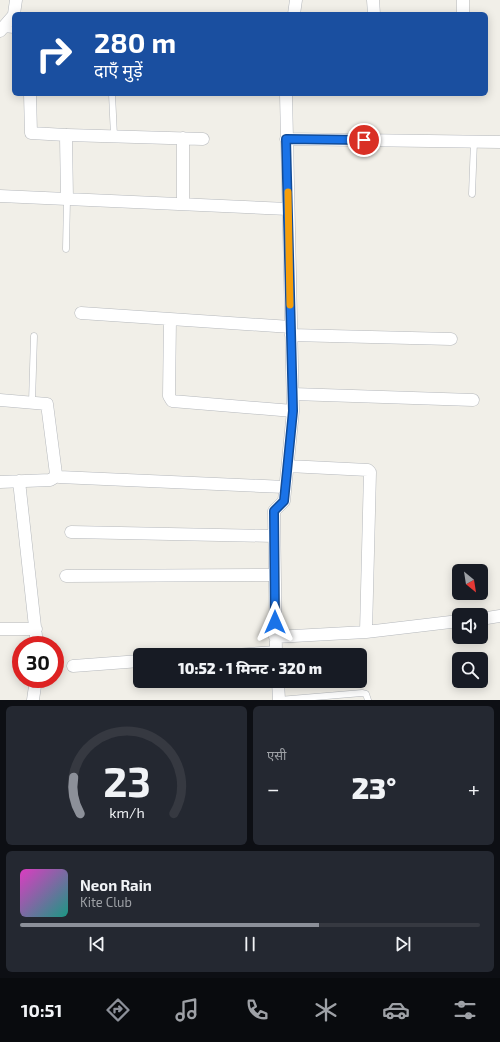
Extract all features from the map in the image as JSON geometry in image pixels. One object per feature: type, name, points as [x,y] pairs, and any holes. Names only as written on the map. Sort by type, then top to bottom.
[{"type":"street","points":[[14,12],[16,0]]},
{"type":"street","points":[[294,12],[296,0]]},
{"type":"street","points":[[373,0],[374,12]]},
{"type":"street","points":[[463,0],[464,12]]},
{"type":"street","points":[[6,30],[12,18]]},
{"type":"street","points":[[30,96],[31,133],[203,139]]},
{"type":"street","points":[[276,648],[274,511],[284,501],[293,411],[286,96]]},
{"type":"street","points":[[66,135],[67,199]]},
{"type":"street","points":[[182,138],[183,204]]},
{"type":"street","points":[[286,139],[500,142]]},
{"type":"street","points":[[0,196],[288,209]]},
{"type":"street","points":[[81,313],[170,319],[291,331],[451,339]]},
{"type":"street","points":[[170,319],[170,396],[172,401],[293,411]]},
{"type":"street","points":[[293,394],[473,400]]},
{"type":"street","points":[[0,400],[44,402],[48,407],[58,476]]},
{"type":"street","points":[[288,466],[368,470],[370,472],[366,632]]},
{"type":"street","points":[[0,482],[50,480],[58,476],[286,487]]},
{"type":"street","points":[[19,481],[36,636]]},
{"type":"street","points":[[71,532],[274,536]]},
{"type":"street","points":[[66,576],[274,575]]},
{"type":"street","points":[[488,618],[500,616]]},
{"type":"street","points":[[275,637],[366,632],[452,622]]},
{"type":"street","points":[[0,629],[36,629]]},
{"type":"street","points":[[73,666],[133,662]]},
{"type":"street","points":[[34,700],[35,688]]},
{"type":"street","points":[[278,688],[279,700]]},
{"type":"lane","points":[[112,96],[114,136]]},
{"type":"lane","points":[[472,194],[474,141]]},
{"type":"lane","points":[[66,249],[67,199]]},
{"type":"lane","points":[[32,402],[34,336]]},
{"type":"lane","points":[[279,700],[362,693],[366,694],[368,700]]},
{"type":"slow traffic","points":[[288,192],[290,305]]},
{"type":"route","points":[[275,622],[274,511],[277,506],[284,501],[293,411],[286,139],[364,140]]}]
